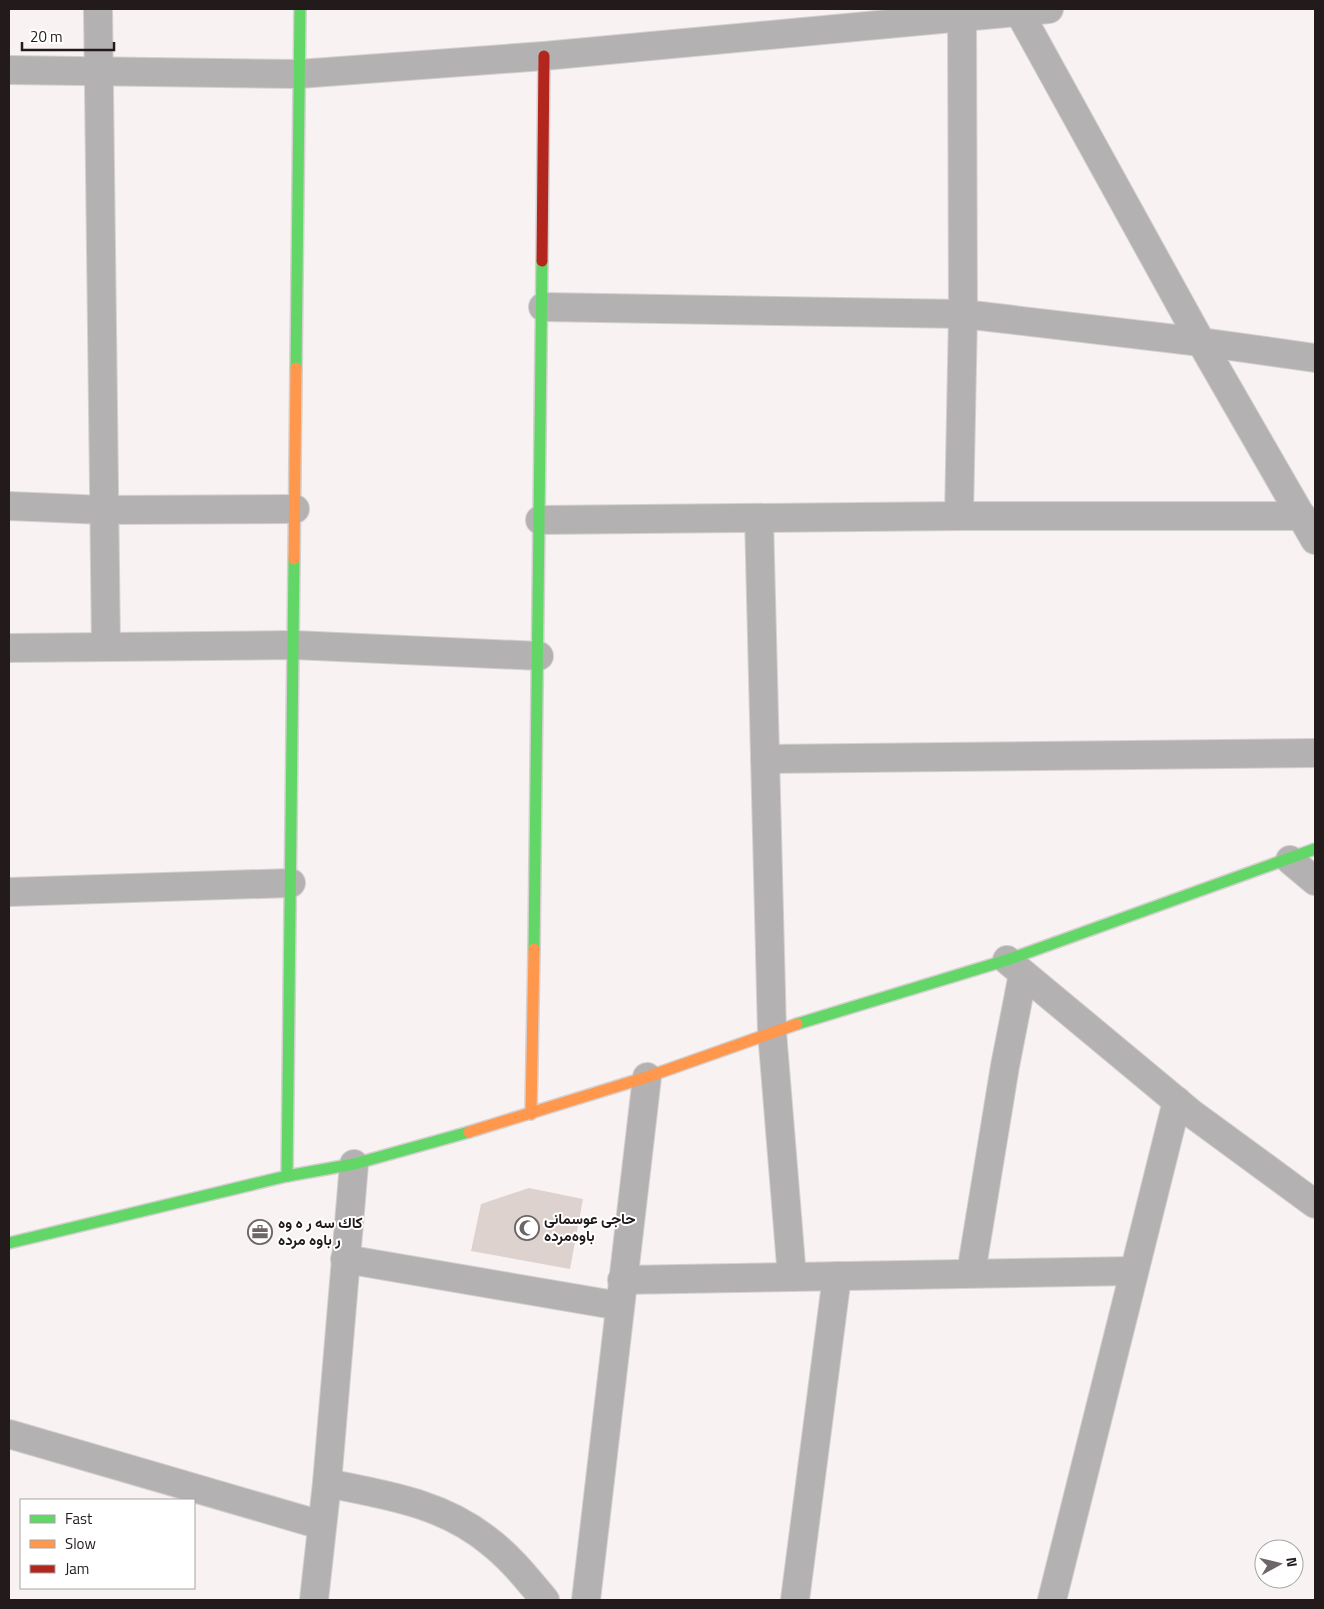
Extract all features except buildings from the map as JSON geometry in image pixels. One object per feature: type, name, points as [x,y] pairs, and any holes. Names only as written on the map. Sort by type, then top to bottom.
[{"type":"street","points":[[98,9],[106,646]]},
{"type":"street","points":[[287,1176],[300,9]]},
{"type":"street","points":[[9,70],[299,74],[544,56],[828,19],[962,17],[1050,9]]},
{"type":"street","points":[[1019,12],[1201,342],[1315,540]]},
{"type":"street","points":[[959,516],[963,314],[962,17]]},
{"type":"street","points":[[531,1114],[539,656],[544,56]]},
{"type":"street","points":[[543,307],[963,314],[1201,342],[1315,358]]},
{"type":"street","points":[[9,506],[104,510],[295,509]]},
{"type":"street","points":[[540,520],[959,516],[1302,516]]},
{"type":"street","points":[[759,518],[772,1032],[792,1277]]},
{"type":"street","points":[[9,648],[294,645],[539,656]]},
{"type":"street","points":[[765,759],[1315,753]]},
{"type":"street","points":[[9,1243],[287,1176],[354,1164],[531,1114],[647,1077],[772,1032],[1015,967],[1315,849]]},
{"type":"street","points":[[1290,860],[1315,881]]},
{"type":"street","points":[[9,892],[291,883]]},
{"type":"street","points":[[1015,967],[1177,1102],[1315,1204]]},
{"type":"street","points":[[971,1273],[1005,1066],[1015,967]]},
{"type":"street","points":[[586,1600],[647,1077]]},
{"type":"street","points":[[1052,1600],[1177,1102]]},
{"type":"street","points":[[314,1600],[327,1483],[354,1164]]},
{"type":"street","points":[[345,1259],[621,1293],[792,1277],[1134,1270]]},
{"type":"street","points":[[795,1600],[837,1276]]},
{"type":"street","points":[[9,1434],[322,1525]]},
{"type":"street","points":[[327,1483],[405,1499],[451,1516],[491,1542],[535,1596]]},
{"type":"traffic: fast","points":[[296,368],[300,9]]},
{"type":"traffic: fast","points":[[534,949],[542,261]]},
{"type":"traffic: fast","points":[[287,1176],[294,559]]},
{"type":"traffic: fast","points":[[797,1024],[1007,960],[1315,849]]},
{"type":"traffic: fast","points":[[9,1243],[287,1176],[354,1164],[469,1132]]},
{"type":"traffic: slow","points":[[294,559],[296,368]]},
{"type":"traffic: slow","points":[[531,1114],[534,949]]},
{"type":"traffic: slow","points":[[469,1132],[647,1077],[797,1024]]},
{"type":"traffic: jam","points":[[542,261],[544,56]]},
{"type":"place","name":"حاجی عوسمانی باوەمردە","points":[[527,1228]]},
{"type":"place","name":"كاك سه ر ه وه ر باوه مرده","points":[[260,1232]]}]
